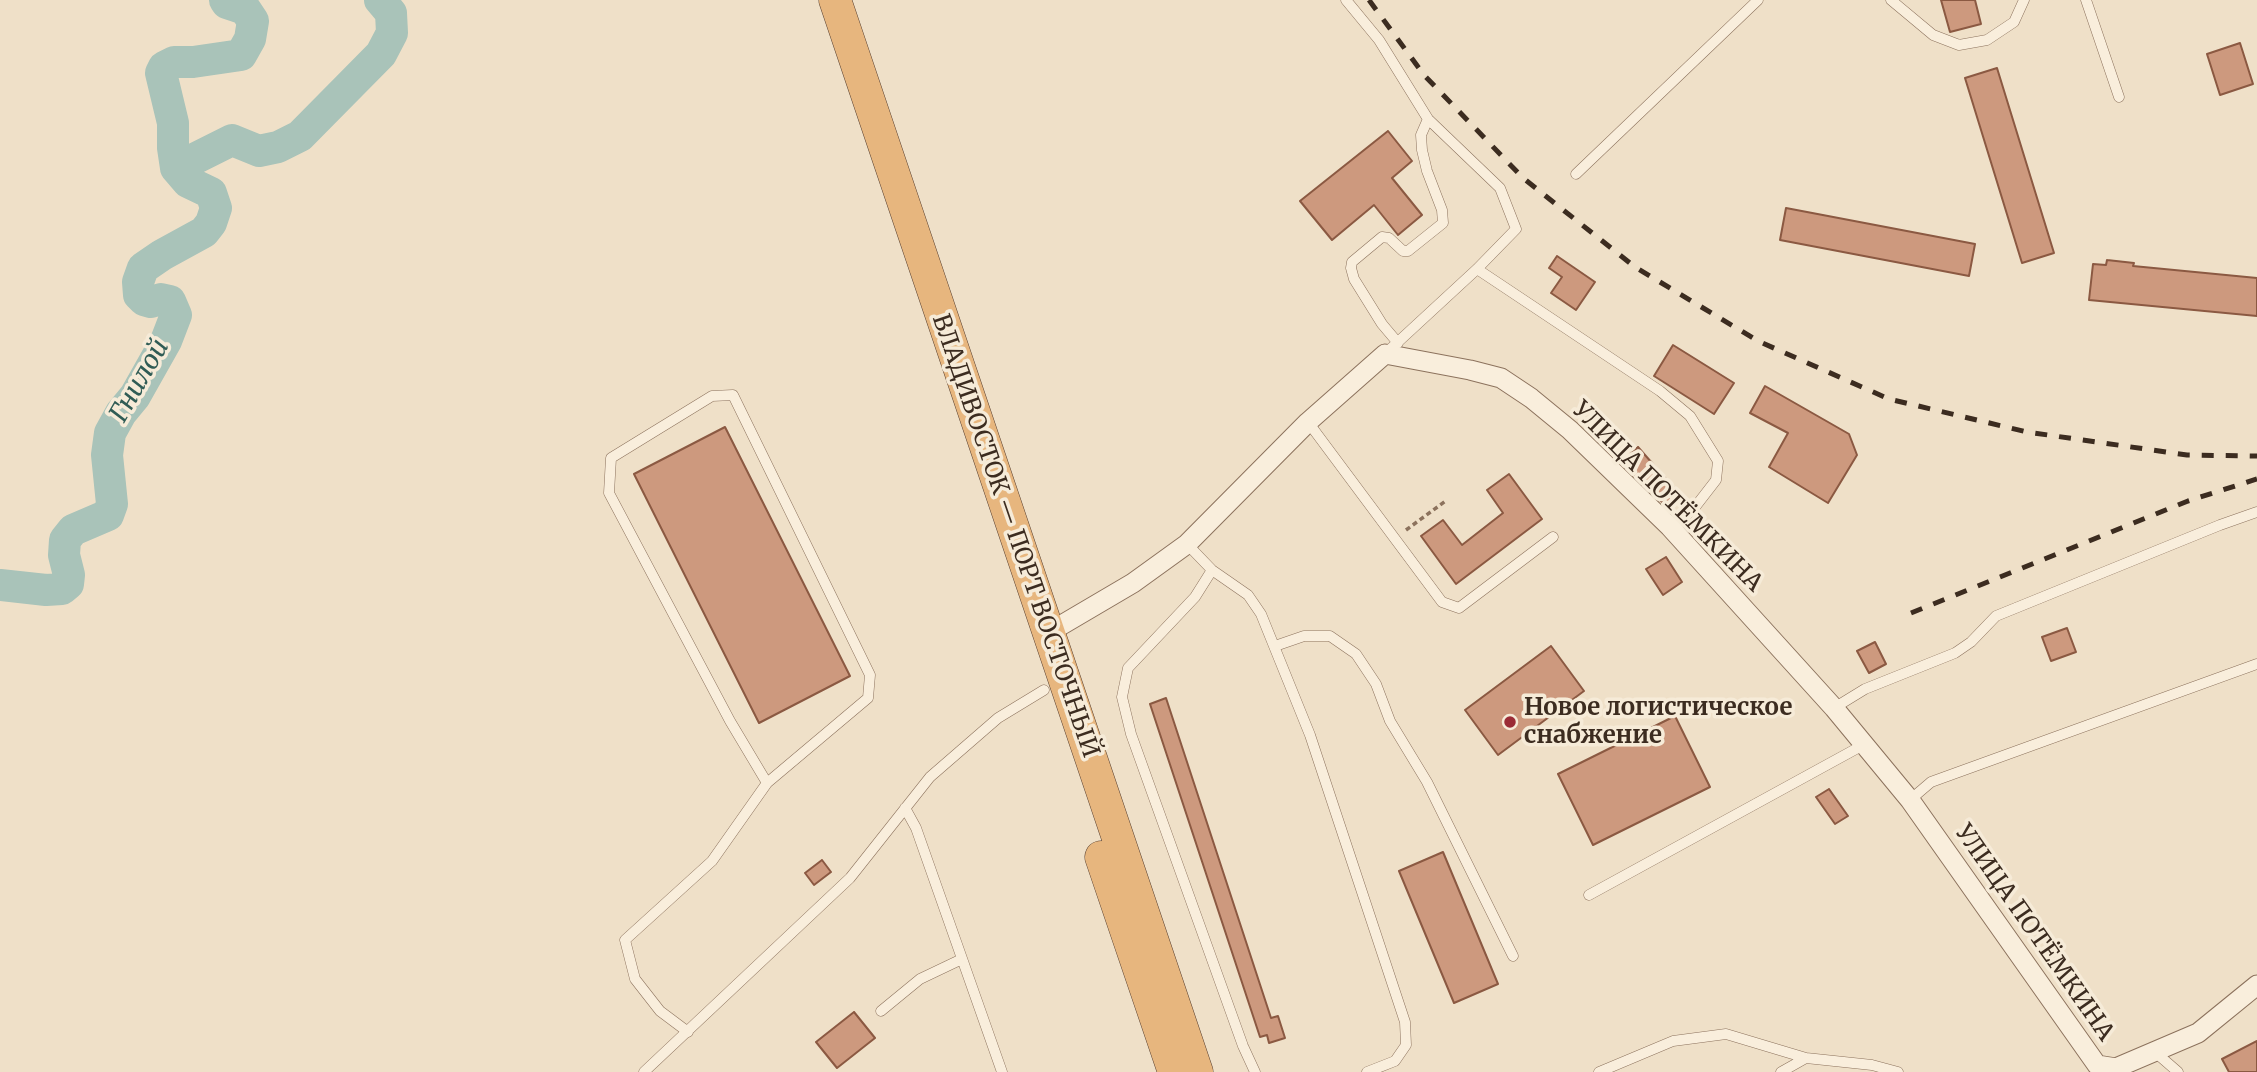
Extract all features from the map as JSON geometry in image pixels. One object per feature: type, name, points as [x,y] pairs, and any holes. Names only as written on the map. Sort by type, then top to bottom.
[{"type":"highway","name":"ВЛАДИВОСТОК — ПОРТ ВОСТОЧНЫЙ","points":[[812,0],[1174,1072]]},
{"type":"highway","name":"ВЛАДИВОСТОК — ПОРТ ВОСТОЧНЫЙ","points":[[835,0],[1197,1072]]},
{"type":"street","points":[[1048,633],[1133,583],[1187,544],[1308,422],[1391,348]]},
{"type":"street","name":"УЛИЦА ПОТЁМКИНА","points":[[1391,348],[1501,378],[1570,430],[1670,527],[1834,708],[1910,800],[2097,1068]]},
{"type":"street","points":[[2097,1068],[2116,1068],[2199,1033],[2257,985]]},
{"type":"lane","points":[[1346,0],[1379,40],[1428,119],[1500,188],[1516,229],[1391,348],[1382,324],[1354,279],[1351,268],[1352,262],[1382,237],[1389,238],[1408,251],[1443,223],[1442,210],[1422,150],[1421,135],[1428,119]]},
{"type":"lane","points":[[1576,174],[1758,0]]},
{"type":"lane","points":[[1891,0],[1933,34],[1959,45],[1987,40],[2014,22],[2024,0]]},
{"type":"lane","points":[[2086,0],[2119,97]]},
{"type":"lane","points":[[1477,269],[1660,391],[1689,416],[1718,461],[1716,480],[1692,511],[1670,527]]},
{"type":"lane","points":[[688,1032],[660,1010],[635,979],[625,940],[712,861],[767,783],[868,698],[870,675],[733,396],[712,396],[611,458],[610,493],[724,709],[767,783]]},
{"type":"lane","points":[[1308,422],[1442,602],[1459,608],[1553,537]]},
{"type":"lane","points":[[1834,708],[1864,689],[1955,653],[1971,642],[1996,616],[2257,512]]},
{"type":"lane","points":[[1187,544],[1212,570],[1248,595],[1261,614],[1310,735],[1405,1022],[1406,1045],[1395,1061],[1367,1072]]},
{"type":"lane","points":[[1212,570],[1195,597],[1129,668],[1122,697],[1131,734],[1243,1046],[1255,1072]]},
{"type":"lane","points":[[1275,646],[1304,636],[1330,636],[1356,654],[1376,684],[1390,720],[1427,782],[1513,956]]},
{"type":"lane","points":[[1910,800],[1931,782],[2257,664]]},
{"type":"lane","points":[[644,1072],[850,878],[930,776],[998,718],[1044,690]]},
{"type":"lane","points":[[1589,895],[1865,744]]},
{"type":"lane","points":[[905,808],[916,828],[1002,1072]]},
{"type":"lane","points":[[881,1011],[920,979],[962,959]]},
{"type":"lane","points":[[1599,1072],[1673,1041],[1726,1034],[1806,1058],[1872,1065],[1898,1072]]},
{"type":"lane","points":[[2153,1051],[2178,1072]]},
{"type":"lane","points":[[1781,1072],[1806,1058]]},
{"type":"path","points":[[1395,537],[1447,499]]},
{"type":"building","points":[[1941,0],[1975,0],[1981,24],[1950,32]]},
{"type":"building","points":[[2240,43],[2253,84],[2220,95],[2207,54]]},
{"type":"building","points":[[1997,68],[2054,253],[2022,263],[1965,78]]},
{"type":"building","points":[[1388,131],[1412,161],[1392,178],[1422,215],[1398,235],[1374,205],[1332,240],[1300,201]]},
{"type":"building","points":[[1786,208],[1975,244],[1969,276],[1780,240]]},
{"type":"building","points":[[1557,256],[1595,282],[1576,310],[1551,293],[1562,277],[1549,268]]},
{"type":"building","points":[[2107,260],[2134,263],[2133,266],[2257,278],[2257,316],[2089,300],[2093,264],[2106,265]]},
{"type":"building","points":[[1673,345],[1734,383],[1714,414],[1654,376]]},
{"type":"building","points":[[1765,386],[1849,434],[1857,455],[1828,503],[1769,467],[1788,433],[1750,413]]},
{"type":"building","points":[[725,427],[850,676],[759,723],[634,474]]},
{"type":"building","points":[[1638,447],[1681,496],[1668,508],[1622,462]]},
{"type":"building","points":[[1509,474],[1542,519],[1456,584],[1421,536],[1443,520],[1462,545],[1503,513],[1487,490]]},
{"type":"building","points":[[1666,557],[1682,582],[1663,595],[1646,569]]},
{"type":"building","points":[[2067,628],[2076,652],[2051,661],[2042,637]]},
{"type":"building","points":[[1875,642],[1886,664],[1869,673],[1857,651]]},
{"type":"building","points":[[1551,646],[1584,691],[1498,755],[1465,710]]},
{"type":"building","points":[[1166,698],[1271,1018],[1278,1016],[1285,1038],[1269,1043],[1267,1035],[1260,1037],[1150,704]]},
{"type":"building","points":[[1675,716],[1710,787],[1593,845],[1558,774]]},
{"type":"building","points":[[1829,789],[1848,816],[1835,824],[1816,797]]},
{"type":"building","points":[[1443,852],[1498,984],[1454,1003],[1399,871]]},
{"type":"building","points":[[822,860],[831,872],[814,885],[805,873]]},
{"type":"building","points":[[854,1012],[875,1038],[837,1068],[816,1042]]},
{"type":"building","points":[[2257,1041],[2257,1072],[2229,1072],[2222,1059]]},
{"type":"waterway","name":"Гнилой","points":[[0,585],[62,589],[68,584],[69,575],[64,555],[65,540],[73,530],[108,515],[112,504],[107,455],[110,433],[135,396],[166,341],[176,315],[170,301],[144,300],[139,295],[138,282],[143,268],[204,232],[211,223],[216,208],[211,193],[188,182],[176,168],[173,123],[161,73],[164,67],[174,62],[241,55],[250,39],[253,21],[245,9],[225,0]]},
{"type":"waterway","name":"Гнилой","points":[[176,168],[232,140],[259,151],[278,147],[300,136],[381,54],[392,33],[391,13],[380,0]]},
{"type":"railway","points":[[1369,0],[1424,75],[1523,178],[1635,267],[1758,341],[1889,399],[2027,432],[2187,455],[2257,456]]},
{"type":"railway","points":[[1911,613],[2188,501],[2257,479]]},
{"type":"place","name":"Новое логистическое снабжение","points":[[1510,722]]}]
